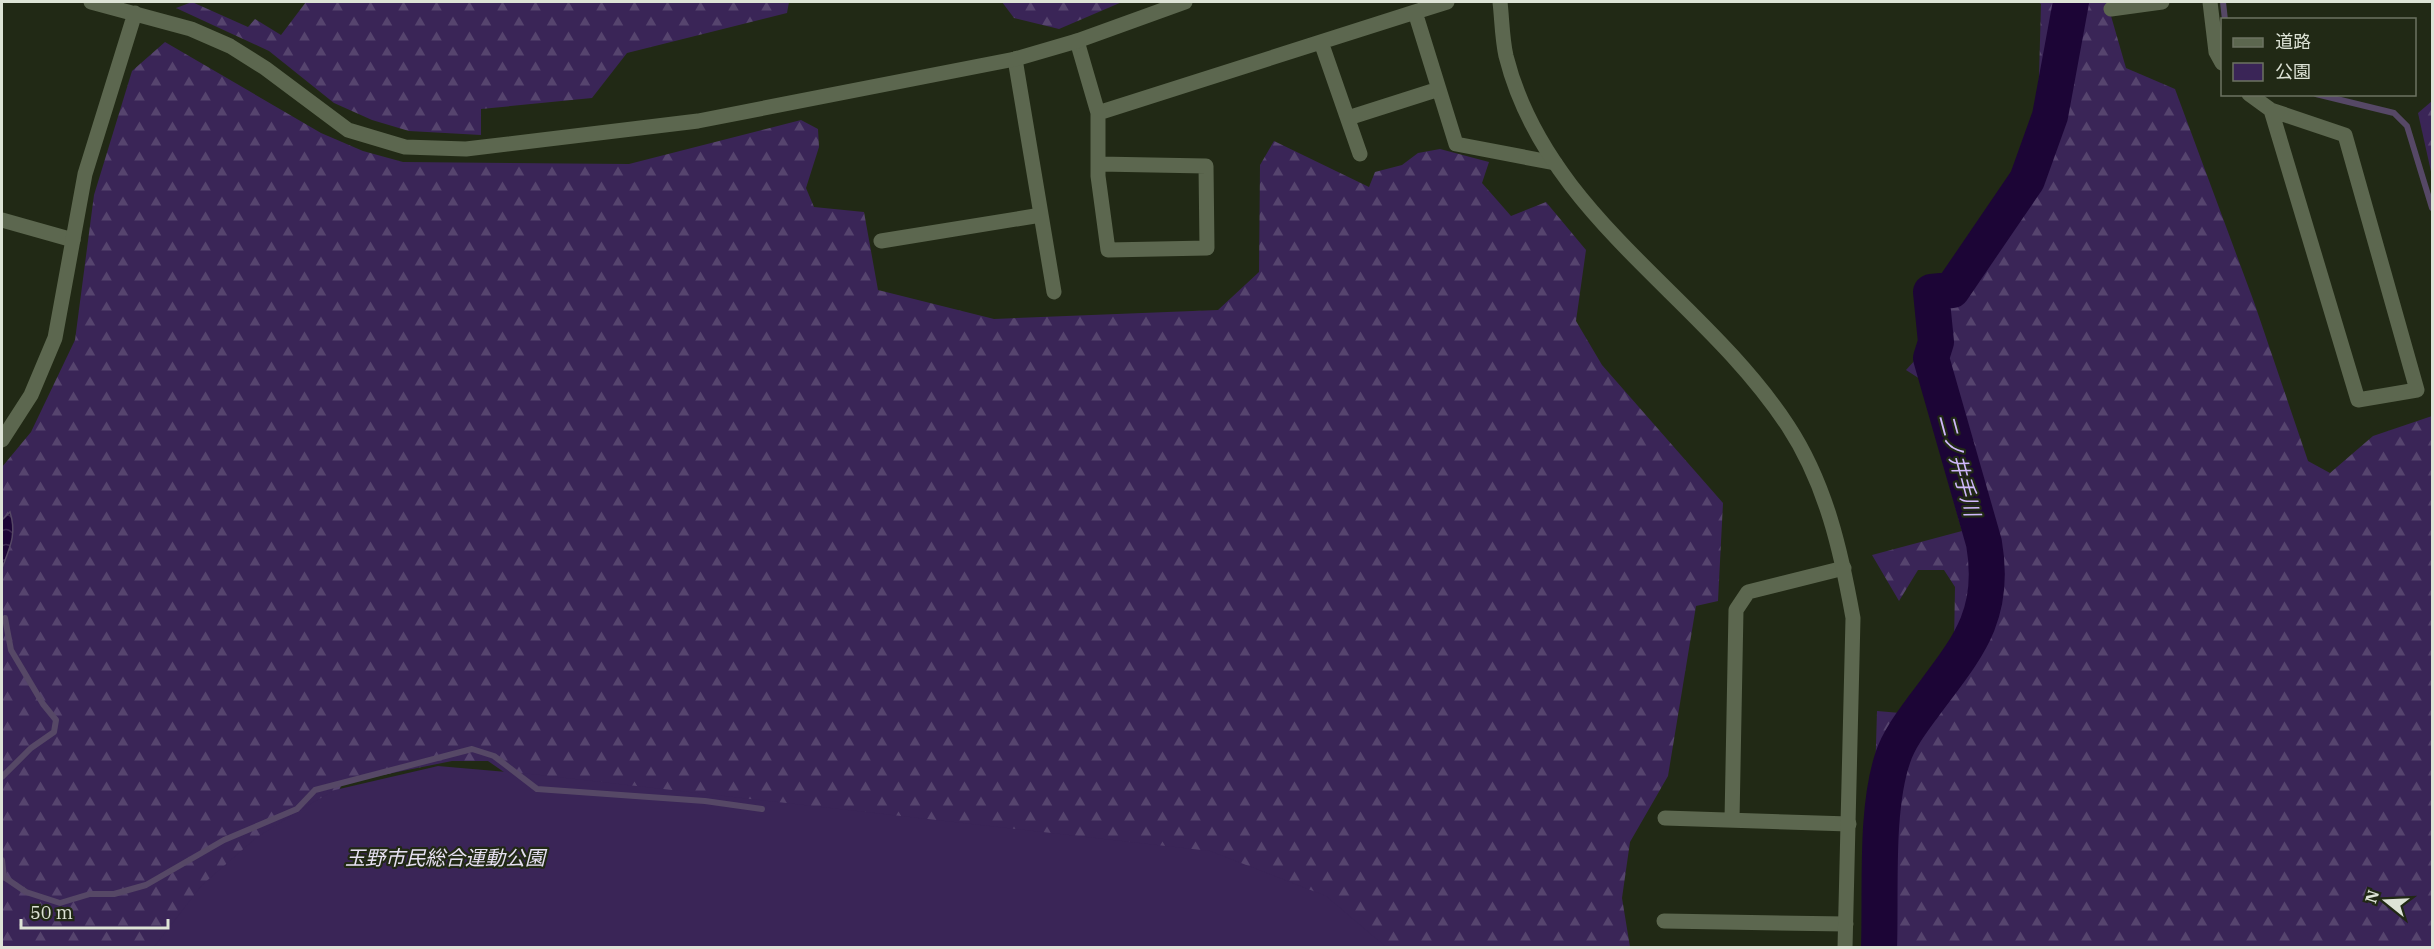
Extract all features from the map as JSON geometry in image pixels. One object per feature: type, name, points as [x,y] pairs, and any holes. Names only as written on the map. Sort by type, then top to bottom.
[{"type":"street","points":[[91,2],[190,29],[230,46],[265,68],[348,130],[405,147],[466,149],[698,121],[1015,59],[1077,41],[1185,2]]},
{"type":"street","points":[[1098,113],[1448,2]]},
{"type":"street","points":[[1500,2],[1505,53],[1516,90],[1555,163],[1578,197],[1597,219],[1725,346],[1789,427],[1828,510],[1844,568],[1853,629],[1845,948]]},
{"type":"street","points":[[2111,9],[2162,2]]},
{"type":"street","points":[[2210,2],[2216,52],[2221,60]]},
{"type":"street","points":[[1415,12],[1456,144],[1555,163]]},
{"type":"street","points":[[2,440],[31,396],[55,338],[85,174],[135,13]]},
{"type":"street","points":[[1077,41],[1098,113],[1099,164],[1108,250],[1207,248],[1206,166],[1099,164]]},
{"type":"street","points":[[1320,42],[1360,154]]},
{"type":"street","points":[[1015,59],[1054,292]]},
{"type":"street","points":[[1348,118],[1439,89]]},
{"type":"street","points":[[2253,96],[2271,110],[2345,135],[2417,390],[2358,400],[2271,110]]},
{"type":"street","points":[[881,241],[1041,215]]},
{"type":"street","points":[[2,220],[73,240]]},
{"type":"street","points":[[1732,820],[1736,610],[1748,592],[1844,568]]},
{"type":"street","points":[[1665,818],[1849,824]]},
{"type":"street","points":[[1664,921],[1846,924]]},
{"type":"green space","points":[[192,2],[248,27],[255,19],[281,35],[306,2],[789,2],[787,13],[627,53],[592,98],[481,109],[481,135],[409,131],[372,120],[334,103],[269,51],[176,8]]},
{"type":"green space","points":[[1002,2],[1122,2],[1059,29],[1014,18]]},
{"type":"green space","points":[[2038,2],[2107,2],[2126,68],[2175,89],[2254,302],[2308,461],[2330,473],[2373,436],[2432,416],[2432,947],[1870,948],[1877,711],[1924,715],[1954,643],[1955,587],[1944,570],[1918,570],[1899,601],[1872,555],[1962,531],[1920,379],[1906,370],[1927,347],[1946,306],[2036,185],[2041,4]]},
{"type":"green space","points":[[165,42],[321,133],[363,151],[403,162],[629,164],[801,120],[818,129],[819,147],[806,188],[814,207],[864,212],[878,290],[994,319],[1218,310],[1259,272],[1260,165],[1274,141],[1369,187],[1375,172],[1402,165],[1418,153],[1440,149],[1489,162],[1482,183],[1511,216],[1546,202],[1586,250],[1576,321],[1602,365],[1723,503],[1718,601],[1696,606],[1668,776],[1630,842],[1622,898],[1630,947],[1130,948],[546,801],[488,761],[452,761],[343,783],[314,832],[256,947],[2,948],[2,467],[31,432],[75,340],[94,195],[132,71]]},
{"type":"green space","points":[[2432,101],[2432,176],[2418,113]]},
{"type":"green space","name":"玉野市民総合運動公園","points":[[438,766],[531,774],[1210,851],[1326,896],[1386,947],[154,947],[202,885],[256,838],[335,790]]},
{"type":"water","points":[[10,512],[13,534],[2,568],[2,520]]},
{"type":"waterway","name":"二ノ井手川","points":[[1879,948],[1881,825],[1887,778],[1893,757],[1906,731],[1964,650],[1974,632],[1986,592],[1987,569],[1984,543],[1931,358],[1936,342],[1931,292],[1952,290],[2027,180],[2050,116],[2071,2]]},
{"type":"waterway","points":[[2223,2],[2225,18]]},
{"type":"waterway","points":[[2324,96],[2394,113],[2407,126],[2432,208]]},
{"type":"waterway","points":[[2,777],[31,748],[54,732],[56,720],[43,704],[11,650],[5,618]]},
{"type":"waterway","points":[[2,860],[4,877],[26,892],[60,903],[90,894],[114,894],[146,885],[224,840],[297,809],[315,790],[472,749],[494,756],[537,789],[705,801],[762,809]]}]
